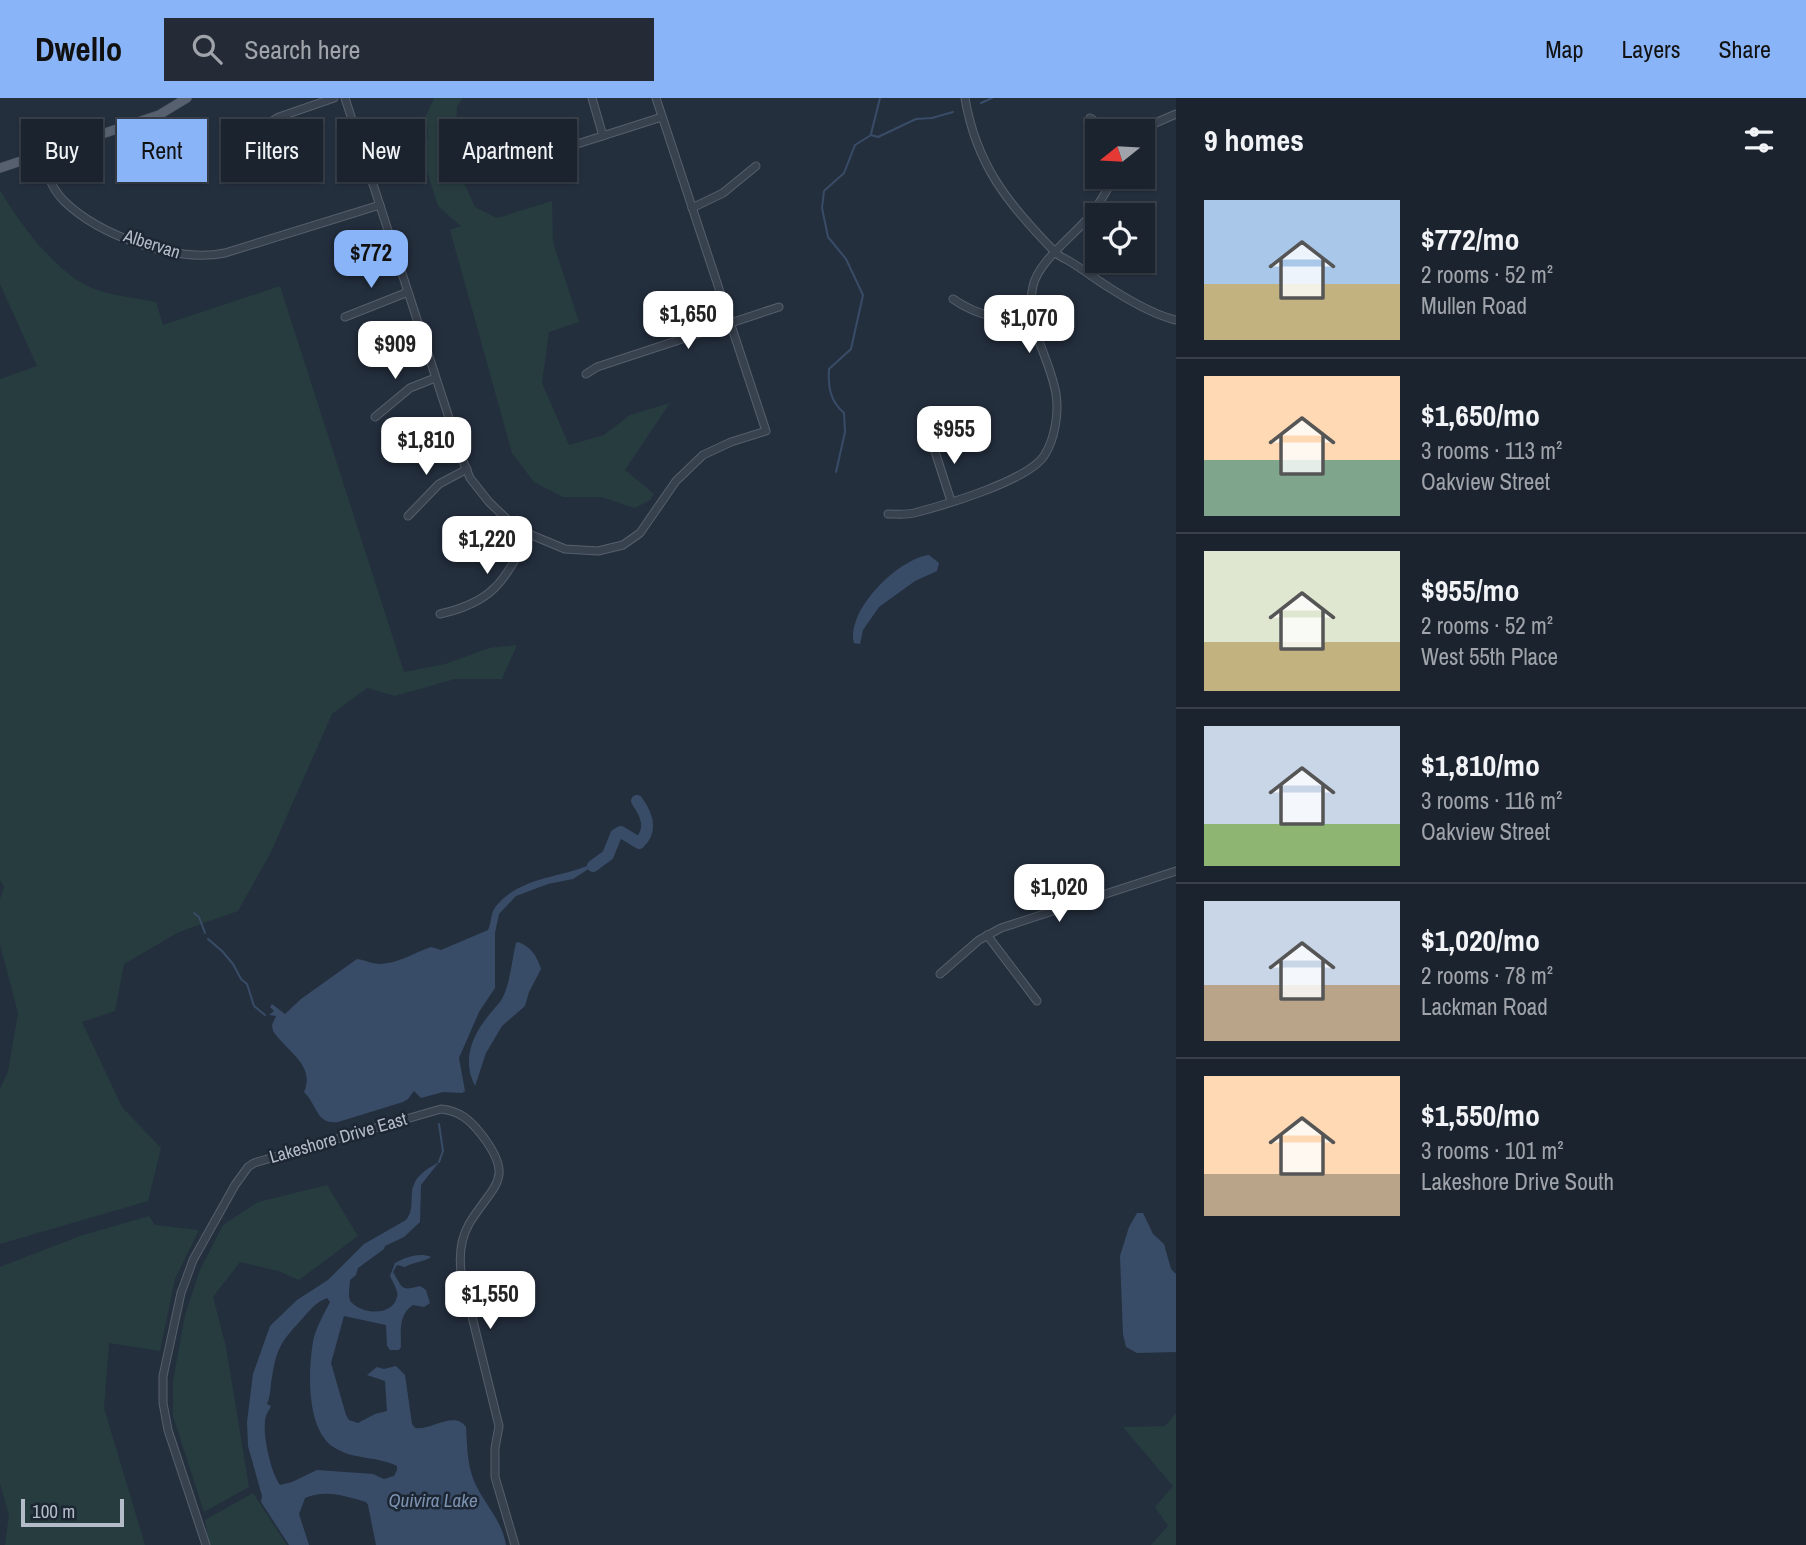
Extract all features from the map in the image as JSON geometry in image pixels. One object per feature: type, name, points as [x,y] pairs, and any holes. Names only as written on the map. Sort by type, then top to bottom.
[{"type":"main road","points":[[103,133],[166,111],[187,98]]},
{"type":"main road","points":[[0,167],[21,159]]},
{"type":"street","points":[[276,119],[334,98]]},
{"type":"street","points":[[345,98],[435,379],[467,469],[489,502],[512,524],[565,549],[598,551],[623,545],[640,533],[676,481],[703,455],[731,442],[766,431],[656,98]]},
{"type":"street","points":[[592,98],[603,136]]},
{"type":"street","points":[[965,98],[972,131],[990,174],[1009,202],[1055,253],[1126,298],[1176,320]]},
{"type":"street","points":[[1155,123],[1176,114]]},
{"type":"street","points":[[577,144],[662,117]]},
{"type":"street","points":[[692,208],[723,193],[756,166]]},
{"type":"street","name":"Albervan","points":[[53,182],[57,191],[82,216],[139,243],[178,255],[204,256],[225,253],[380,205]]},
{"type":"street","points":[[888,514],[912,513],[1008,482],[1030,469],[1044,456],[1057,415],[1056,393],[1032,315],[1030,302],[1033,283],[1055,253],[1099,204],[1107,189]]},
{"type":"street","points":[[345,317],[408,292]]},
{"type":"street","points":[[953,299],[968,310],[997,318],[1032,315]]},
{"type":"street","points":[[586,374],[597,367],[779,307]]},
{"type":"street","points":[[376,417],[403,392],[435,379]]},
{"type":"street","points":[[931,439],[951,500]]},
{"type":"street","points":[[408,516],[439,484],[467,469]]},
{"type":"street","points":[[440,614],[466,608],[486,597],[502,582],[529,534]]},
{"type":"street","points":[[940,974],[987,935],[1001,928],[1176,871]]},
{"type":"street","points":[[987,935],[1037,1001]]},
{"type":"street","name":"Lakeshore Drive East","points":[[206,1545],[168,1430],[163,1403],[163,1376],[186,1276],[207,1231],[247,1167],[263,1160],[441,1109],[457,1112],[472,1123],[496,1154],[500,1176],[492,1193],[469,1224],[463,1237],[460,1258],[461,1272],[499,1426],[494,1459],[495,1477],[515,1545]]},
{"type":"green space","points":[[434,98],[463,98],[457,106],[457,119],[439,119],[439,182],[464,182],[475,207],[497,218],[552,201],[553,242],[579,322],[549,332],[542,383],[569,445],[604,435],[630,415],[670,403],[625,470],[654,494],[650,500],[635,508],[601,497],[563,497],[534,482],[512,453],[450,230],[461,226],[438,206],[425,165],[425,140],[428,138],[426,116]]},
{"type":"green space","points":[[0,190],[28,232],[65,271],[78,281],[100,291],[156,302],[163,325],[280,286],[404,672],[445,664],[489,648],[517,645],[502,679],[455,679],[395,696],[367,688],[332,714],[271,852],[238,911],[179,932],[124,964],[115,1011],[82,1022],[122,1107],[161,1148],[148,1201],[0,1244],[0,1089],[8,1071],[18,1013],[0,945],[0,899],[4,887],[0,880],[0,379],[37,366],[0,284]]},
{"type":"green space","points":[[327,1185],[358,1236],[299,1280],[278,1271],[240,1262],[213,1297],[226,1347],[249,1487],[204,1512],[173,1416],[173,1381],[185,1315],[200,1270],[223,1225],[258,1202]]},
{"type":"green space","points":[[149,1216],[155,1225],[199,1230],[175,1279],[160,1351],[109,1343],[104,1408],[145,1545],[5,1545],[9,1515],[0,1484],[0,1267],[80,1236]]},
{"type":"green space","points":[[1176,1413],[1176,1545],[1151,1545],[1168,1526],[1155,1507],[1173,1486],[1123,1427],[1165,1426]]},
{"type":"green space","points":[[253,1493],[287,1545],[209,1545],[205,1520]]},
{"type":"water","points":[[929,555],[939,563],[937,571],[915,581],[879,607],[863,630],[860,644],[854,643],[858,616],[877,588],[903,566]]},
{"type":"water","points":[[593,866],[573,879],[548,884],[516,896],[499,914],[495,933],[495,988],[479,1012],[459,1058],[465,1091],[443,1092],[421,1098],[414,1091],[403,1102],[338,1122],[321,1117],[304,1092],[307,1082],[303,1066],[273,1031],[272,1025],[276,1016],[269,1015],[274,1011],[270,1007],[272,1004],[285,1014],[301,999],[357,959],[377,964],[394,962],[431,947],[441,950],[488,930],[495,908],[506,896],[528,884]]},
{"type":"water","points":[[518,942],[533,953],[541,969],[525,1006],[502,1026],[486,1053],[475,1086],[469,1067],[470,1049],[477,1032],[504,996]]},
{"type":"water","name":"Quivira Lake","points":[[439,1162],[421,1185],[420,1222],[404,1237],[385,1246],[358,1268],[356,1275],[350,1280],[349,1292],[351,1302],[363,1309],[377,1311],[390,1308],[397,1295],[390,1276],[395,1263],[422,1255],[431,1257],[405,1267],[397,1265],[393,1272],[403,1287],[420,1286],[426,1290],[430,1303],[424,1307],[413,1305],[408,1309],[401,1324],[399,1350],[390,1350],[387,1346],[386,1325],[344,1316],[331,1363],[349,1420],[358,1423],[387,1411],[385,1381],[367,1375],[377,1367],[384,1369],[396,1366],[405,1375],[412,1424],[415,1428],[455,1420],[466,1427],[472,1475],[501,1528],[506,1545],[376,1545],[366,1502],[320,1494],[305,1498],[299,1514],[309,1545],[289,1545],[261,1502],[262,1496],[248,1446],[247,1422],[253,1374],[270,1326],[297,1300],[328,1280],[364,1244],[406,1220],[411,1210],[415,1182]],"holes":[[[327,1298],[330,1302],[316,1332],[311,1354],[311,1400],[319,1428],[326,1440],[342,1452],[389,1463],[397,1466],[397,1470],[394,1476],[384,1479],[373,1474],[317,1470],[280,1485],[271,1464],[265,1429],[271,1406],[267,1404],[276,1358],[285,1339],[310,1310]]]},
{"type":"water","points":[[1137,1213],[1143,1213],[1153,1234],[1164,1244],[1171,1269],[1176,1274],[1176,1352],[1137,1353],[1126,1347],[1123,1334],[1120,1256],[1129,1227]]},
{"type":"waterway","points":[[871,134],[880,98]]},
{"type":"waterway","points":[[981,103],[992,98]]},
{"type":"waterway","points":[[836,472],[845,432],[844,413],[831,393],[829,369],[851,349],[863,295],[846,259],[828,237],[822,208],[824,191],[844,173],[855,145],[871,135],[878,137],[916,119],[953,112]]},
{"type":"waterway","points":[[593,866],[608,855],[616,835],[621,832],[639,843],[643,838],[647,822],[637,801]]},
{"type":"waterway","points":[[194,913],[199,917],[205,933]]},
{"type":"waterway","points":[[208,939],[233,964],[247,984],[254,1006],[265,1015]]},
{"type":"waterway","points":[[439,1124],[443,1151],[439,1162]]}]
